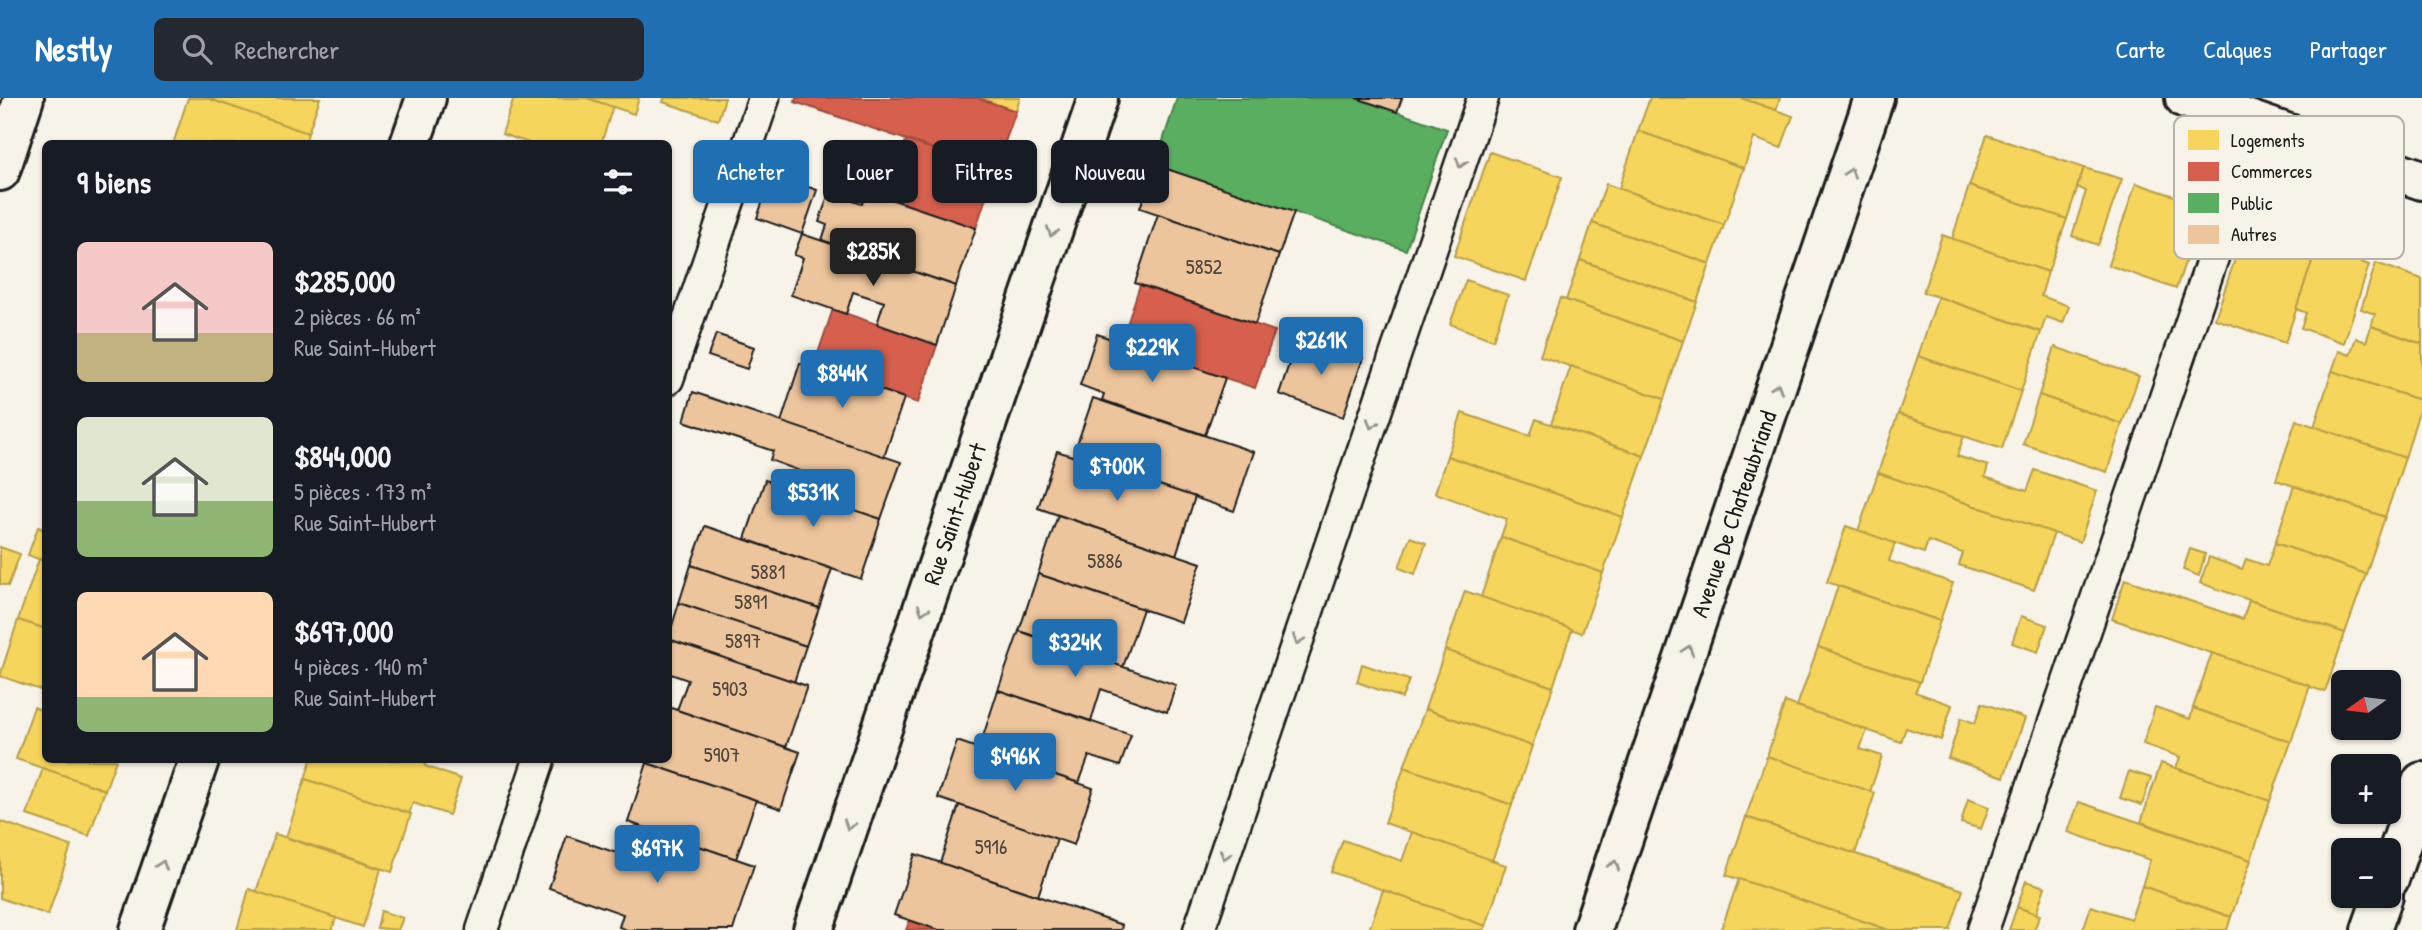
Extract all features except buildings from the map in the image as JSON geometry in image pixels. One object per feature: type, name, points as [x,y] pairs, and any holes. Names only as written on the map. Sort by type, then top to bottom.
[{"type":"street","points":[[0,171],[24,98]]},
{"type":"street","points":[[411,140],[426,98]]},
{"type":"street","name":"Rue Saint-Hubert","points":[[813,930],[1098,98]]},
{"type":"street","name":"Avenue De Chateaubriand","points":[[1592,930],[1874,98]]},
{"type":"street","points":[[2185,98],[2238,116]]},
{"type":"street","points":[[2404,174],[2422,180]]},
{"type":"street","points":[[140,930],[198,763]]},
{"type":"street","points":[[2401,844],[2422,782]]},
{"type":"street","points":[[2371,930],[2379,908]]},
{"type":"lane","points":[[672,367],[764,98]]},
{"type":"lane","points":[[1199,930],[1483,98]]},
{"type":"lane","points":[[1983,930],[2212,259]]},
{"type":"lane","points":[[482,930],[538,763]]}]
